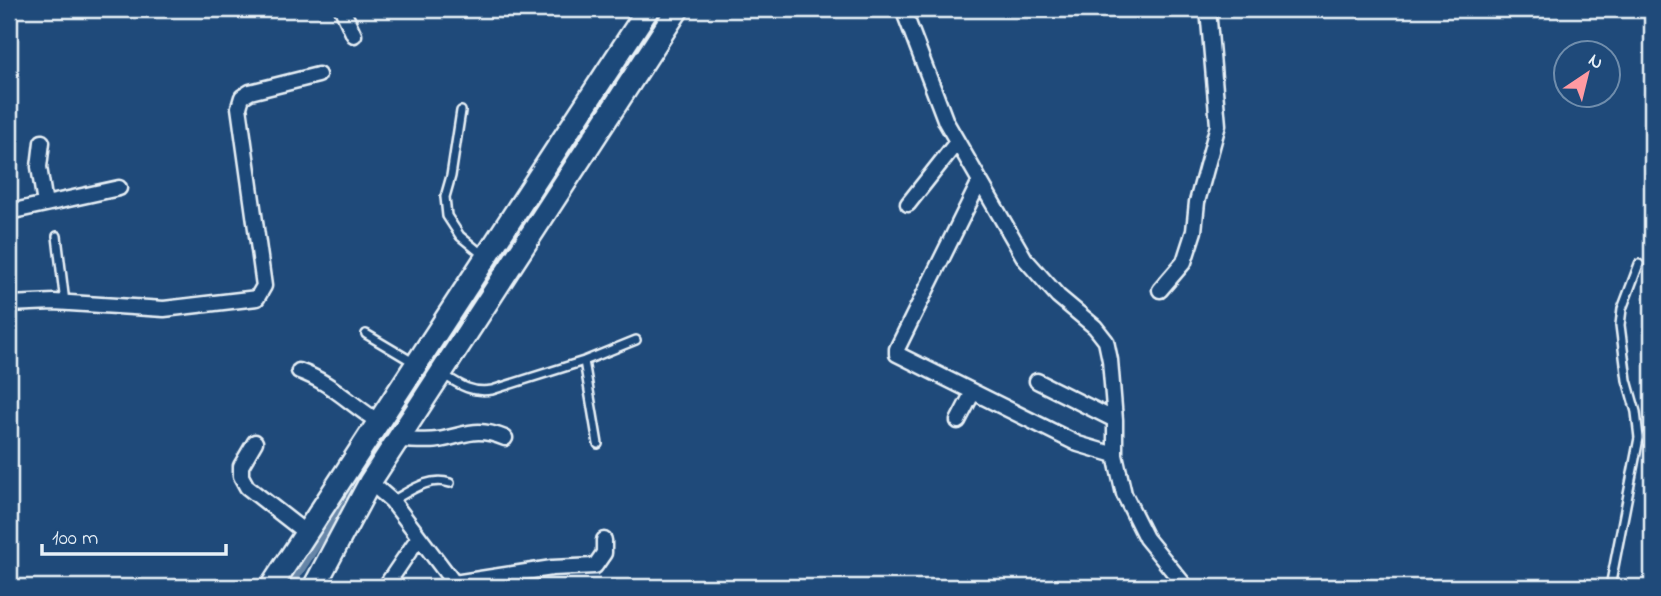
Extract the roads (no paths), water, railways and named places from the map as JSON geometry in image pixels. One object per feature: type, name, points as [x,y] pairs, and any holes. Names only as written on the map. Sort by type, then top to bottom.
[{"type":"street","points":[[342,9],[354,35]]},
{"type":"street","points":[[269,587],[284,568],[648,9]]},
{"type":"street","points":[[314,587],[370,482],[678,9]]},
{"type":"street","points":[[903,9],[946,121],[979,183],[1025,259],[1058,296],[1095,327],[1106,341],[1115,420],[1115,455],[1124,494],[1146,538],[1186,587]]},
{"type":"street","points":[[1160,290],[1184,262],[1194,231],[1197,202],[1218,125],[1208,9]]},
{"type":"street","points":[[9,304],[65,303],[164,309],[257,298],[264,286],[239,107],[242,97],[250,92],[317,75]]},
{"type":"street","points":[[42,142],[39,167],[45,204]]},
{"type":"street","points":[[908,204],[957,142]]},
{"type":"street","points":[[979,183],[897,349],[900,357],[1078,444],[1115,455]]},
{"type":"street","points":[[9,212],[119,188]]},
{"type":"street","points":[[299,371],[334,388],[359,410],[379,422]]},
{"type":"street","points":[[1037,381],[1115,420]]},
{"type":"street","points":[[958,421],[973,392]]},
{"type":"street","points":[[398,440],[436,441],[489,431],[505,438]]},
{"type":"street","points":[[255,442],[241,466],[241,476],[247,487],[306,533]]},
{"type":"street","points":[[370,482],[392,501],[455,585],[511,573],[595,566],[604,553],[604,540]]},
{"type":"street","points":[[385,587],[419,537]]},
{"type":"lane","points":[[461,111],[445,197],[447,216],[460,236],[486,257]]},
{"type":"lane","points":[[57,236],[65,303]]},
{"type":"lane","points":[[1611,587],[1639,438],[1636,412],[1627,380],[1620,325],[1622,309],[1639,264]]},
{"type":"lane","points":[[366,334],[416,364]]},
{"type":"lane","points":[[441,373],[468,390],[479,392],[584,361],[636,340]]},
{"type":"lane","points":[[584,361],[598,444]]},
{"type":"lane","points":[[392,501],[418,486],[440,479],[450,483]]},
{"type":"waterway","points":[[287,587],[663,9]]}]
